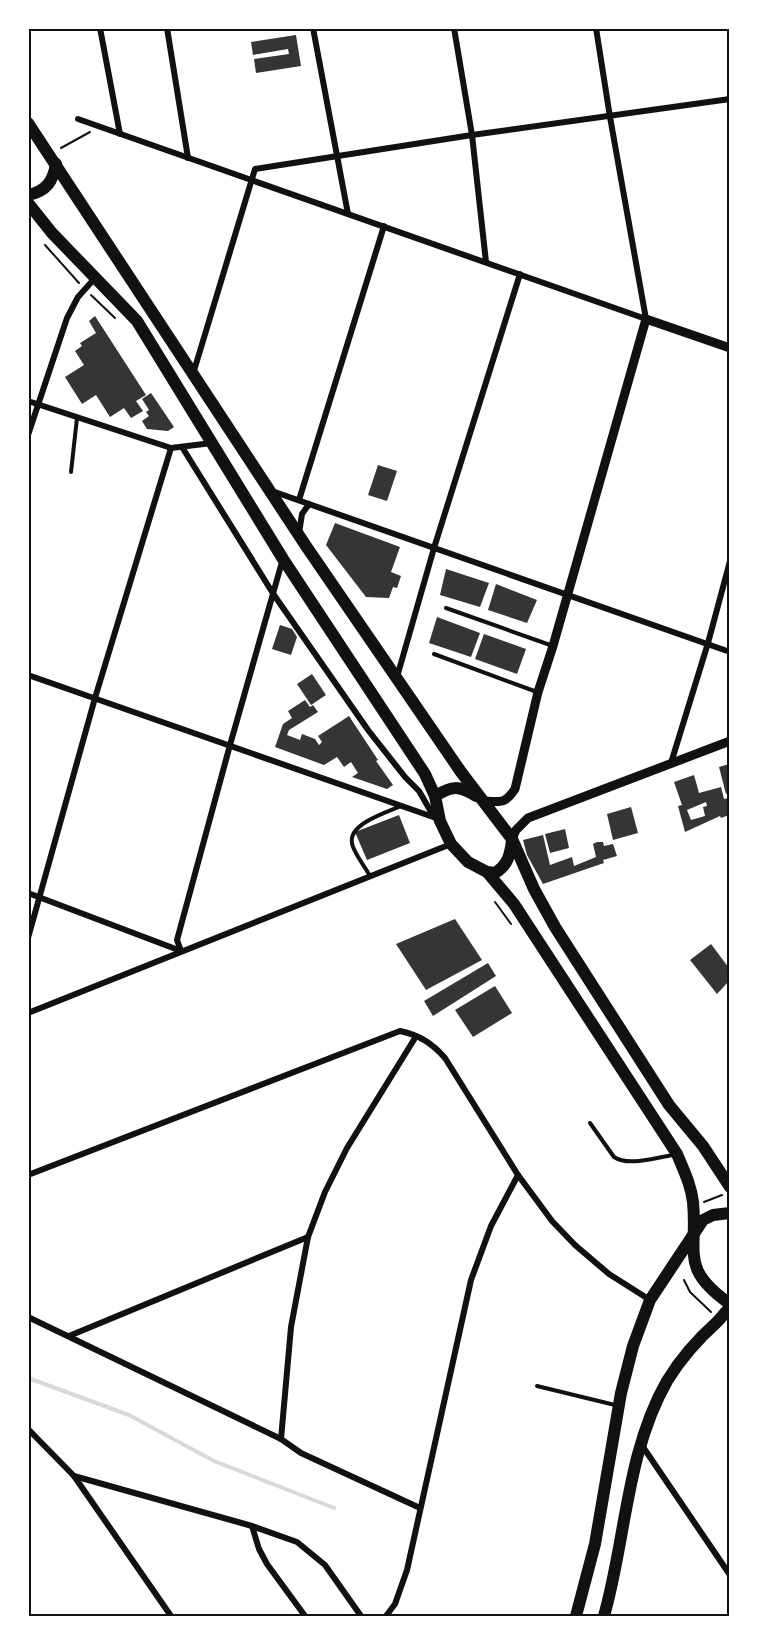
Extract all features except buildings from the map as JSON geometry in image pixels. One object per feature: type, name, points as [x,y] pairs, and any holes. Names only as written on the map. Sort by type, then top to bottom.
[{"type":"main road","points":[[28,123],[300,537],[461,772],[512,839],[534,889],[555,927],[669,1105],[703,1146],[725,1191]]},
{"type":"main road","points":[[28,195],[48,186],[54,177],[52,159]]},
{"type":"main road","points":[[28,203],[52,233],[137,321],[283,559],[425,774],[435,796],[437,819],[451,844],[468,862],[487,872],[495,873],[507,863],[512,839]]},
{"type":"main road","points":[[435,796],[446,790],[463,788],[484,801]]},
{"type":"main road","points":[[487,872],[514,904],[553,960],[677,1154],[691,1186],[694,1259],[698,1271],[705,1284],[729,1306],[720,1320],[704,1332],[668,1380],[656,1404],[641,1443],[604,1617]]},
{"type":"main road","points":[[576,1617],[595,1544],[619,1406],[633,1346],[650,1300],[704,1220],[713,1215],[729,1213]]},
{"type":"street","points":[[100,28],[120,134]]},
{"type":"street","points":[[167,28],[188,158]]},
{"type":"street","points":[[313,28],[348,214]]},
{"type":"street","points":[[454,28],[472,135],[486,262]]},
{"type":"street","points":[[484,801],[502,802],[509,798],[515,789],[538,692],[646,319],[609,117],[596,28]]},
{"type":"street","points":[[193,374],[255,169],[336,155],[729,99]]},
{"type":"street","points":[[78,119],[729,348]]},
{"type":"street","points":[[299,500],[384,226]]},
{"type":"street","points":[[397,678],[434,548],[520,274]]},
{"type":"street","points":[[28,435],[71,309],[94,278]]},
{"type":"street","points":[[28,400],[171,448],[212,442]]},
{"type":"street","points":[[182,447],[273,595],[368,730],[419,791],[437,819]]},
{"type":"street","points":[[28,938],[95,698],[171,448]]},
{"type":"street","points":[[270,490],[729,652]]},
{"type":"street","points":[[300,537],[300,520],[309,504]]},
{"type":"street","points":[[181,951],[177,940],[283,559]]},
{"type":"street","points":[[671,764],[708,643],[729,561]]},
{"type":"street","points":[[28,675],[437,819]]},
{"type":"street","points":[[512,839],[516,830],[528,818],[729,741]]},
{"type":"street","points":[[28,1013],[451,844]]},
{"type":"street","points":[[28,893],[181,951]]},
{"type":"street","points":[[28,1175],[393,1032],[406,1032],[432,1044],[445,1059],[518,1175],[552,1221],[575,1245],[609,1274],[650,1300]]},
{"type":"street","points":[[281,1438],[291,1327],[308,1237],[325,1192],[346,1148],[415,1038]]},
{"type":"street","points":[[386,1617],[395,1604],[407,1570],[471,1280],[491,1226],[518,1175]]},
{"type":"street","points":[[69,1336],[308,1237]]},
{"type":"street","points":[[28,1317],[281,1438],[301,1453],[420,1508]]},
{"type":"street","points":[[28,1429],[74,1476],[171,1617]]},
{"type":"street","points":[[641,1443],[729,1575]]},
{"type":"street","points":[[74,1476],[252,1526],[297,1542],[325,1565],[362,1617]]},
{"type":"street","points":[[252,1526],[259,1549],[267,1564],[305,1617]]},
{"type":"lane","points":[[71,472],[77,417]]},
{"type":"lane","points":[[446,608],[553,646]]},
{"type":"lane","points":[[434,654],[538,692]]},
{"type":"lane","points":[[370,876],[352,843],[356,828],[402,806]]},
{"type":"lane","points":[[590,1123],[618,1160],[627,1162],[677,1154]]},
{"type":"lane","points":[[537,1386],[619,1406]]},
{"type":"path","points":[[52,159],[100,127]]},
{"type":"path","points":[[699,1204],[725,1191]]},
{"type":"path","points":[[684,1280],[690,1292],[712,1313]]},
{"type":"waterway","points":[[28,1378],[129,1415],[214,1461],[334,1508]]}]
